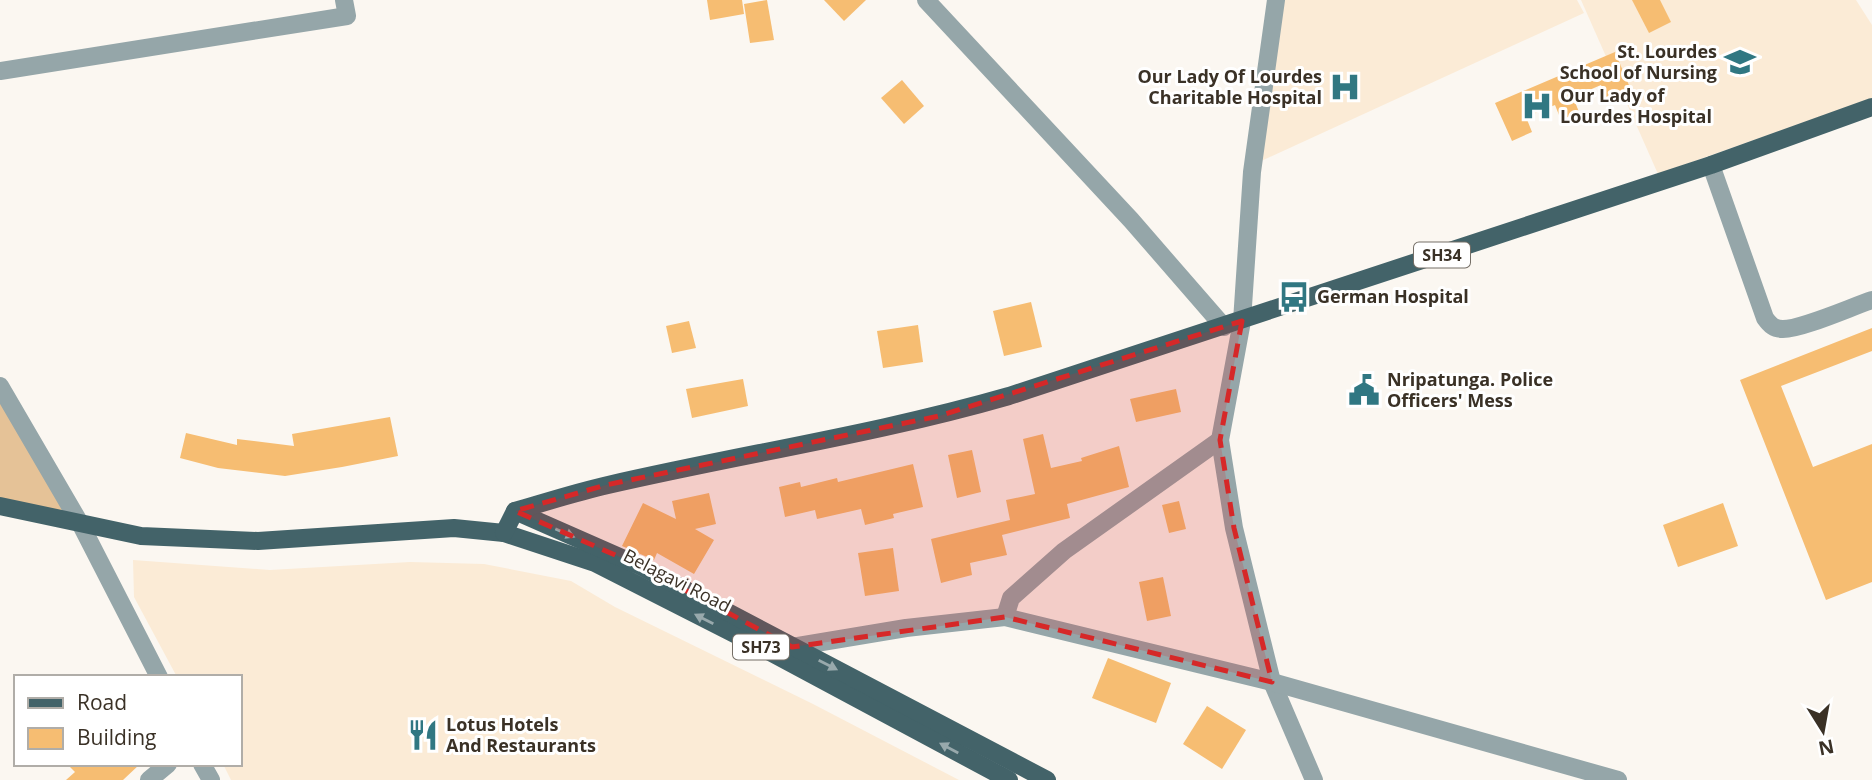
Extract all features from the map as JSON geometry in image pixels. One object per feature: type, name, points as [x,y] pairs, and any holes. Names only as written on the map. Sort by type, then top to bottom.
[{"type":"main road","name":"SH34","points":[[515,511],[606,485],[866,433],[1009,396],[1710,165],[1872,107]]},
{"type":"main road","name":"SH73","points":[[0,506],[141,536],[258,541],[454,528],[504,533]]},
{"type":"main road","points":[[504,533],[515,511],[640,566],[1047,780]]},
{"type":"main road","name":"Belagavi Road","points":[[504,533],[595,563],[770,652],[1009,780]]},
{"type":"street","points":[[0,71],[346,16],[344,0]]},
{"type":"street","points":[[926,0],[1131,220],[1224,327]]},
{"type":"street","points":[[1276,0],[1252,172],[1242,321],[1220,440],[1234,528],[1272,682],[1314,780]]},
{"type":"street","points":[[1710,165],[1765,318],[1772,327],[1782,329],[1797,326],[1872,300]]},
{"type":"street","points":[[0,386],[81,525],[158,675]]},
{"type":"street","points":[[1005,617],[1011,598],[1063,551],[1220,440]]},
{"type":"street","points":[[792,647],[906,628],[1005,617],[1272,682],[1618,780]]},
{"type":"street","points":[[149,780],[166,766]]},
{"type":"highlighted area","points":[[1242,321],[1220,440],[1234,528],[1272,682],[1005,617],[792,647],[640,566],[515,511],[606,485],[939,416]]},
{"type":"shaded area","name":"Our Lady Of Lourdes Charitable Hospital","points":[[1280,0],[1577,0],[1584,13],[1259,162]]},
{"type":"shaded area","name":"St. Lourdes School of Nursing","points":[[1581,0],[1856,0],[1872,25],[1872,98],[1658,174]]},
{"type":"shaded area","points":[[0,385],[81,525],[0,507]]},
{"type":"shaded area","points":[[133,560],[270,570],[410,562],[484,564],[571,581],[615,607],[813,704],[959,780],[231,780],[224,766],[242,766],[242,675],[176,675],[134,597]]},
{"type":"building","points":[[707,0],[742,0],[744,14],[710,20]]},
{"type":"building","points":[[767,0],[774,40],[750,43],[744,4]]},
{"type":"building","points":[[824,0],[866,0],[844,21]]},
{"type":"building","points":[[1632,0],[1660,0],[1671,22],[1649,33]]},
{"type":"building","points":[[1615,52],[1631,90],[1607,100],[1601,85],[1573,97],[1579,112],[1561,120],[1555,105],[1526,117],[1532,132],[1512,141],[1495,103]]},
{"type":"building","points":[[902,80],[924,106],[904,124],[881,98]]},
{"type":"building","points":[[1031,302],[1042,347],[1004,356],[993,311]]},
{"type":"building","points":[[689,321],[696,348],[672,353],[666,326]]},
{"type":"building","points":[[918,325],[923,362],[883,368],[877,331]]},
{"type":"building","points":[[1872,328],[1872,351],[1781,386],[1813,467],[1872,444],[1872,582],[1826,600],[1740,380]]},
{"type":"building","points":[[743,379],[748,406],[692,418],[686,389]]},
{"type":"building","points":[[1176,389],[1181,412],[1136,422],[1130,399]]},
{"type":"building","points":[[390,417],[398,456],[342,467],[285,476],[218,468],[180,458],[186,433],[237,445],[237,439],[294,446],[292,434]]},
{"type":"building","points":[[1043,434],[1051,468],[1082,461],[1081,458],[1119,446],[1129,487],[1067,504],[1070,518],[1002,535],[1007,555],[970,563],[972,575],[941,583],[931,539],[1010,520],[1006,500],[1035,494],[1023,439]]},
{"type":"building","points":[[972,450],[981,492],[957,498],[948,455]]},
{"type":"building","points":[[913,464],[923,507],[893,514],[894,518],[865,525],[861,509],[817,519],[815,510],[785,517],[779,487],[800,482],[801,487],[837,478],[838,482]]},
{"type":"building","points":[[709,493],[716,524],[695,529],[714,540],[694,574],[657,553],[654,560],[622,546],[643,503],[676,519],[672,501]]},
{"type":"building","points":[[1179,501],[1186,529],[1169,533],[1162,505]]},
{"type":"building","points":[[1723,503],[1738,546],[1678,567],[1663,525]]},
{"type":"building","points":[[893,548],[899,591],[865,596],[858,553]]},
{"type":"building","points":[[1163,577],[1171,616],[1147,621],[1139,582]]},
{"type":"building","points":[[1108,658],[1171,683],[1156,723],[1092,698]]},
{"type":"building","points":[[1207,706],[1246,730],[1222,769],[1183,744]]},
{"type":"building","points":[[69,766],[138,766],[123,780],[66,780],[75,772]]},
{"type":"place","name":"St. Lourdes School of Nursing","points":[[1740,62]]},
{"type":"place","name":"Our Lady Of Lourdes Charitable Hospital","points":[[1345,87]]},
{"type":"place","name":"Our Lady of Lourdes Hospital","points":[[1537,106]]},
{"type":"place","name":"German Hospital","points":[[1294,297]]},
{"type":"place","name":"Nripatunga. Police Officers' Mess","points":[[1364,390]]},
{"type":"place","name":"Lotus Hotels And Restaurants","points":[[423,735]]}]
